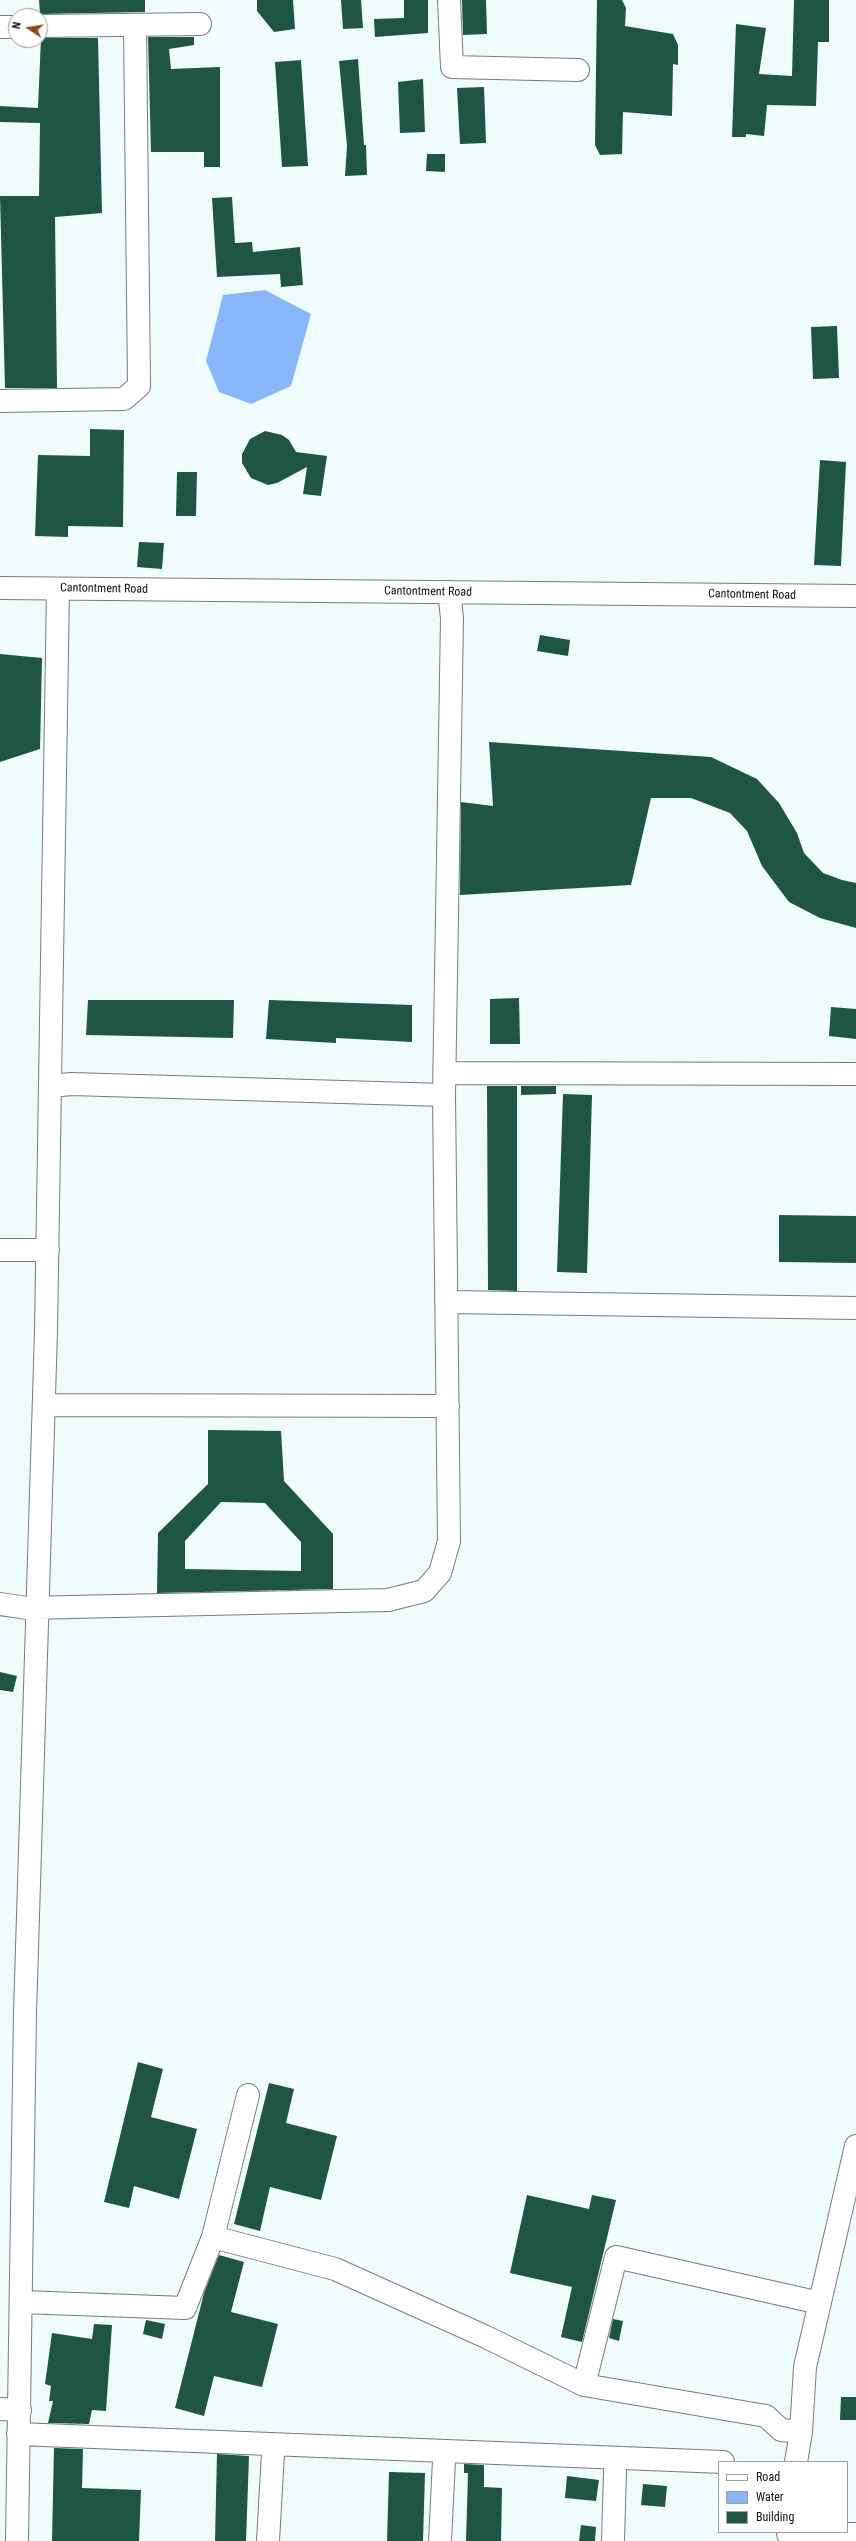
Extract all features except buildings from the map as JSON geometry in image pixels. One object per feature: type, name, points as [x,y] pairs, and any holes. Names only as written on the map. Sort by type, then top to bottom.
[{"type":"street","points":[[449,0],[452,67],[578,70]]},
{"type":"street","points":[[48,26],[200,24]]},
{"type":"street","points":[[0,401],[124,399],[139,386],[136,25]]},
{"type":"street","name":"Cantontment Road","points":[[0,588],[856,596]]},
{"type":"street","points":[[17,2541],[18,2434],[10,2410],[21,2302],[25,2013],[48,1250],[58,589]]},
{"type":"street","points":[[0,1604],[27,1608],[388,1600],[424,1591],[440,1572],[449,1541],[448,1302],[444,1095],[452,618],[449,592]]},
{"type":"street","points":[[445,1072],[856,1074]]},
{"type":"street","points":[[51,1086],[71,1084],[444,1095]]},
{"type":"street","points":[[0,1250],[48,1250]]},
{"type":"street","points":[[448,1302],[856,1308]]},
{"type":"street","points":[[44,1405],[448,1406]]},
{"type":"street","points":[[21,2302],[185,2308],[213,2237],[248,2095]]},
{"type":"street","points":[[796,2461],[801,2432],[805,2367],[856,2146]]},
{"type":"street","points":[[213,2237],[335,2269],[484,2336],[584,2385],[766,2416],[780,2430],[801,2432]]},
{"type":"street","points":[[584,2385],[616,2257],[820,2303]]},
{"type":"street","points":[[18,2434],[718,2462]]},
{"type":"street","points":[[268,2541],[273,2453]]},
{"type":"street","points":[[440,2541],[444,2460]]},
{"type":"street","points":[[613,2541],[615,2471]]},
{"type":"street","points":[[788,2536],[856,2534]]},
{"type":"water","points":[[265,290],[311,314],[291,386],[251,404],[219,392],[206,361],[223,295]]}]
